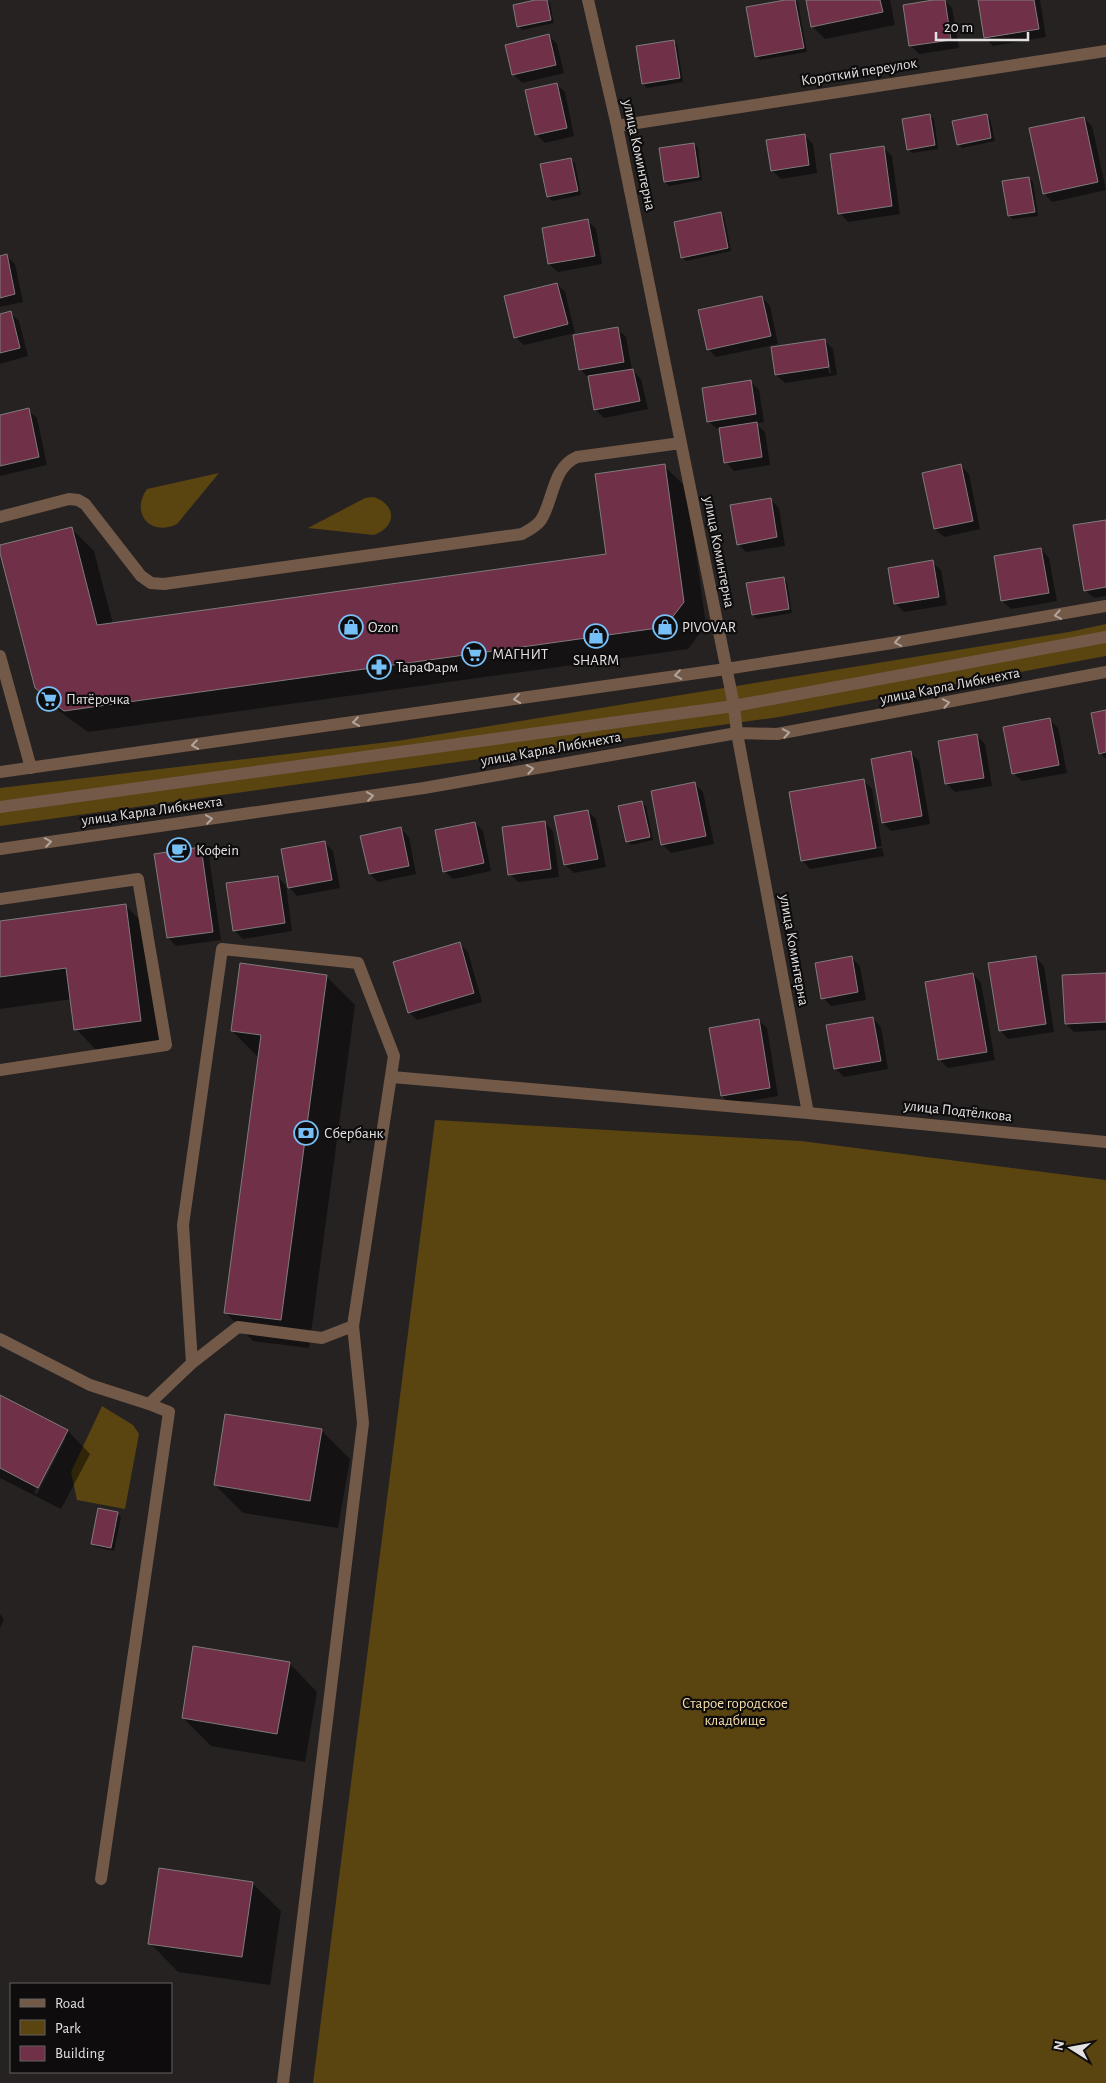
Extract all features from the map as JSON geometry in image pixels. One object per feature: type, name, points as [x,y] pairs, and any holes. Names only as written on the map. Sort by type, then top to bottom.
[{"type":"street","name":"улица Коминтерна","points":[[588,0],[617,126],[734,706],[808,1113]]},
{"type":"street","name":"Короткий переулок","points":[[617,126],[1106,51]]},
{"type":"street","points":[[0,517],[69,500],[78,500],[85,504],[141,576],[151,583],[164,584],[522,534],[534,528],[541,520],[561,469],[568,461],[577,458],[680,443]]},
{"type":"street","points":[[0,772],[726,669],[892,643],[1106,606]]},
{"type":"street","name":"улица Карла Либкнехта","points":[[0,807],[734,706],[1106,637]]},
{"type":"street","points":[[0,656],[31,768]]},
{"type":"street","name":"улица Карла Либкнехта","points":[[0,849],[424,788],[738,734],[777,734],[1106,672]]},
{"type":"street","points":[[0,899],[138,879],[166,1045],[0,1070]]},
{"type":"street","points":[[192,1363],[184,1225],[222,949],[358,963],[394,1056],[353,1326],[363,1423],[283,2083]]},
{"type":"street","name":"улица Подтёлкова","points":[[392,1077],[808,1113],[1106,1142]]},
{"type":"street","points":[[148,1404],[192,1363],[238,1327],[322,1338],[353,1326]]},
{"type":"street","points":[[0,1339],[90,1385],[169,1412],[101,1879]]},
{"type":"green space","points":[[219,473],[177,524],[167,527],[151,525],[142,514],[142,498],[147,489]]},
{"type":"green space","points":[[373,497],[387,505],[391,516],[387,527],[374,535],[308,528],[365,498]]},
{"type":"green space","points":[[1106,624],[1106,656],[779,717],[0,826],[0,788],[397,741],[1069,632]]},
{"type":"green space","name":"Старое городское кладбище","points":[[435,1120],[801,1141],[1106,1180],[1106,2083],[313,2083]]},
{"type":"green space","points":[[102,1406],[133,1425],[139,1434],[125,1509],[77,1500],[71,1472]]},
{"type":"building","points":[[535,0],[547,0],[551,20],[517,27],[513,5]]},
{"type":"building","points":[[795,0],[804,48],[755,57],[746,7]]},
{"type":"building","points":[[806,0],[880,0],[883,12],[811,27]]},
{"type":"building","points":[[945,0],[951,40],[909,46],[903,5]]},
{"type":"building","points":[[978,0],[1034,0],[1039,29],[984,38]]},
{"type":"building","points":[[549,34],[556,65],[512,75],[505,45]]},
{"type":"building","points":[[674,40],[680,78],[642,84],[636,46]]},
{"type":"building","points":[[557,83],[567,128],[535,135],[525,90]]},
{"type":"building","points":[[930,114],[935,145],[907,150],[902,119]]},
{"type":"building","points":[[987,114],[991,138],[957,145],[952,121]]},
{"type":"building","points":[[1084,117],[1098,182],[1043,194],[1029,128]]},
{"type":"building","points":[[805,134],[809,165],[771,171],[766,140]]},
{"type":"building","points":[[694,143],[699,177],[664,182],[659,148]]},
{"type":"building","points":[[884,146],[892,206],[838,214],[830,154]]},
{"type":"building","points":[[571,158],[578,191],[547,197],[540,164]]},
{"type":"building","points":[[1029,177],[1035,212],[1008,216],[1002,181]]},
{"type":"building","points":[[721,212],[728,248],[681,258],[674,222]]},
{"type":"building","points":[[588,219],[595,256],[548,264],[542,228]]},
{"type":"building","points":[[7,254],[15,294],[0,298],[0,256]]},
{"type":"building","points":[[557,283],[568,324],[514,338],[504,296]]},
{"type":"building","points":[[762,296],[771,336],[707,350],[698,310]]},
{"type":"building","points":[[11,311],[20,348],[0,353],[0,314]]},
{"type":"building","points":[[618,327],[624,362],[579,370],[573,335]]},
{"type":"building","points":[[825,339],[829,367],[775,375],[771,347]]},
{"type":"building","points":[[633,369],[640,401],[594,410],[588,376]]},
{"type":"building","points":[[751,380],[756,414],[707,422],[702,388]]},
{"type":"building","points":[[29,408],[39,457],[0,466],[0,415]]},
{"type":"building","points":[[757,422],[762,457],[724,463],[719,428]]},
{"type":"building","points":[[665,464],[684,602],[665,627],[64,711],[35,688],[0,553],[0,545],[72,527],[97,625],[606,554],[595,474]]},
{"type":"building","points":[[961,464],[973,521],[934,529],[922,473]]},
{"type":"building","points":[[771,498],[777,537],[737,545],[730,505]]},
{"type":"building","points":[[1106,520],[1106,587],[1084,591],[1073,525]]},
{"type":"building","points":[[1041,548],[1049,593],[1001,601],[994,556]]},
{"type":"building","points":[[933,560],[939,597],[894,604],[888,568]]},
{"type":"building","points":[[784,577],[789,609],[752,615],[746,583]]},
{"type":"building","points":[[1106,710],[1106,752],[1099,754],[1091,713]]},
{"type":"building","points":[[1050,718],[1059,765],[1012,774],[1003,727]]},
{"type":"building","points":[[977,734],[984,778],[945,784],[938,741]]},
{"type":"building","points":[[911,751],[922,816],[882,823],[871,759]]},
{"type":"building","points":[[864,779],[876,848],[801,861],[789,792]]},
{"type":"building","points":[[695,782],[706,836],[661,845],[651,791]]},
{"type":"building","points":[[642,801],[650,837],[626,842],[618,806]]},
{"type":"building","points":[[588,810],[598,859],[564,865],[554,816]]},
{"type":"building","points":[[545,821],[551,869],[508,875],[502,827]]},
{"type":"building","points":[[475,822],[484,863],[443,872],[435,830]]},
{"type":"building","points":[[401,827],[409,866],[369,874],[360,836]]},
{"type":"building","points":[[325,841],[332,880],[288,888],[281,849]]},
{"type":"building","points":[[201,847],[213,932],[167,938],[154,854]]},
{"type":"building","points":[[278,876],[285,923],[233,931],[226,883]]},
{"type":"building","points":[[126,904],[141,1021],[74,1030],[66,968],[0,977],[0,921]]},
{"type":"building","points":[[460,942],[474,993],[408,1013],[393,962]]},
{"type":"building","points":[[852,956],[858,992],[821,999],[815,963]]},
{"type":"building","points":[[1036,956],[1046,1024],[999,1031],[988,963]]},
{"type":"building","points":[[240,963],[327,975],[281,1320],[224,1313],[261,1035],[231,1031]]},
{"type":"building","points":[[973,973],[987,1052],[938,1060],[925,982]]},
{"type":"building","points":[[1106,973],[1106,1022],[1065,1024],[1062,975]]},
{"type":"building","points":[[873,1017],[881,1061],[834,1069],[826,1025]]},
{"type":"building","points":[[759,1019],[770,1088],[721,1096],[709,1028]]},
{"type":"building","points":[[0,1395],[68,1430],[38,1488],[0,1468]]},
{"type":"building","points":[[225,1414],[322,1429],[310,1501],[214,1485]]},
{"type":"building","points":[[98,1508],[118,1512],[111,1548],[91,1544]]},
{"type":"building","points":[[193,1646],[290,1662],[277,1734],[182,1718]]},
{"type":"building","points":[[159,1868],[253,1882],[242,1957],[148,1944]]},
{"type":"place","name":"Ozon","points":[[351,627]]},
{"type":"place","name":"PIVOVAR","points":[[665,627]]},
{"type":"place","name":"SHARM","points":[[596,636]]},
{"type":"place","name":"МАГНИТ","points":[[474,654]]},
{"type":"place","name":"ТараФарм","points":[[379,667]]},
{"type":"place","name":"Пятёрочка","points":[[49,699]]},
{"type":"place","name":"Кофеin","points":[[179,850]]},
{"type":"place","name":"Сбербанк","points":[[306,1133]]}]
